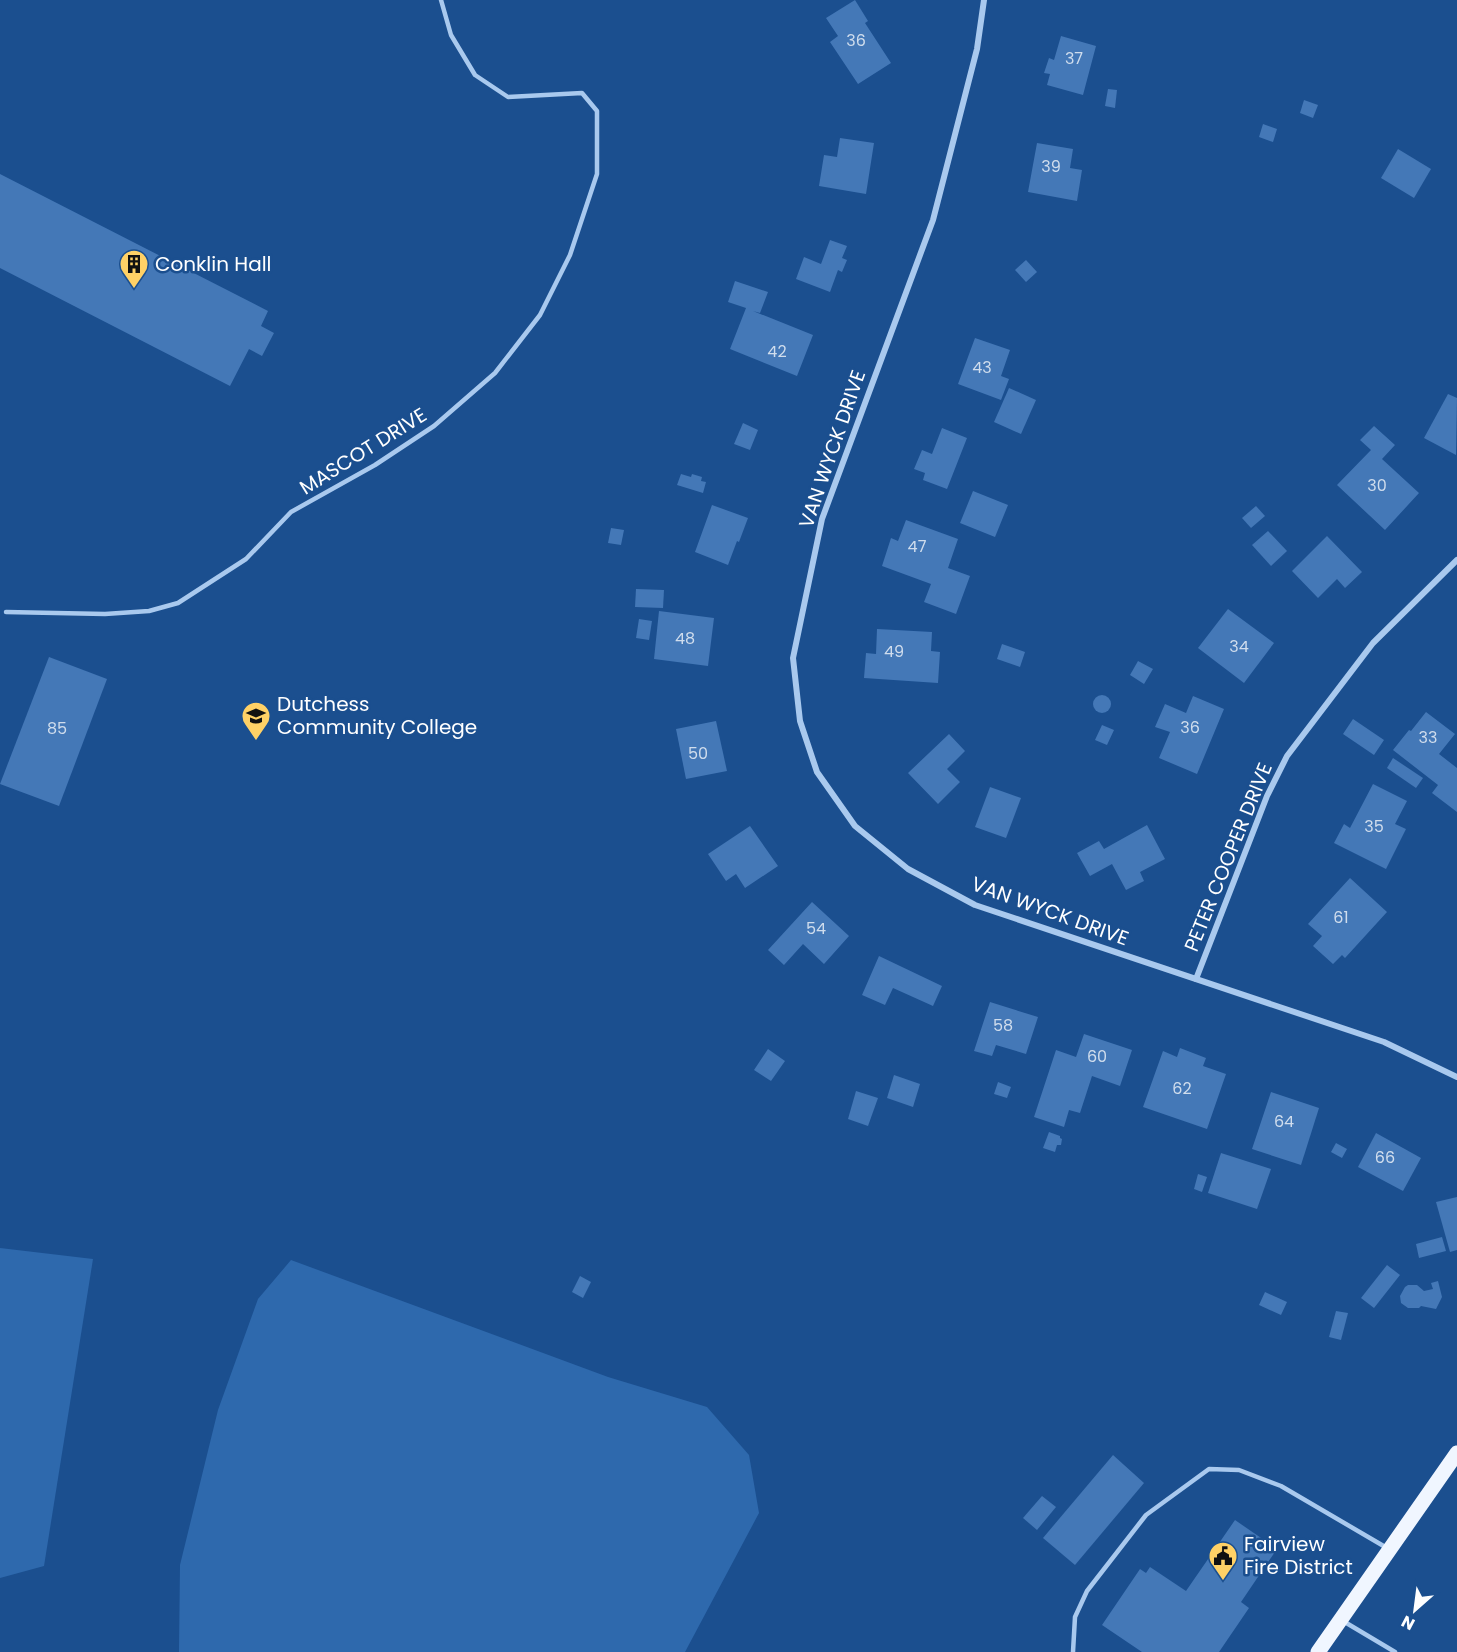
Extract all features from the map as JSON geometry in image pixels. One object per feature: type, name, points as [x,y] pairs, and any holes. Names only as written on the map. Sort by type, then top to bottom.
[{"type":"main road","points":[[1318,1652],[1457,1453]]},
{"type":"street","name":"VAN WYCK DRIVE","points":[[984,0],[977,49],[933,220],[822,519],[794,658],[800,721],[817,772],[855,826],[908,869],[975,905],[1384,1042],[1457,1077]]},
{"type":"street","name":"PETER COOPER DRIVE","points":[[1196,979],[1267,796],[1287,756],[1372,643],[1457,560]]},
{"type":"lane","name":"MASCOT DRIVE","points":[[6,612],[105,614],[149,611],[178,603],[246,559],[291,512],[375,465],[434,426],[495,373],[540,315],[570,255],[597,174],[597,111],[582,93],[508,97],[475,75],[451,34],[441,0]]},
{"type":"lane","points":[[1073,1652],[1075,1617],[1087,1591],[1146,1515],[1209,1469],[1239,1470],[1281,1486],[1390,1549]]},
{"type":"lane","points":[[1341,1619],[1395,1652]]},
{"type":"shaded area","points":[[0,1248],[93,1259],[44,1566],[0,1578]]},
{"type":"shaded area","points":[[291,1260],[608,1377],[707,1407],[749,1455],[759,1513],[685,1652],[179,1652],[180,1565],[218,1410],[258,1299]]},
{"type":"building","points":[[855,0],[868,21],[865,23],[891,63],[858,84],[830,42],[838,36],[826,18]]},
{"type":"building","points":[[1061,36],[1096,46],[1083,95],[1047,85],[1050,74],[1044,73],[1049,58],[1054,60]]},
{"type":"building","points":[[1108,89],[1117,90],[1115,108],[1105,106]]},
{"type":"building","points":[[1304,100],[1318,105],[1313,118],[1300,113]]},
{"type":"building","points":[[1263,124],[1277,129],[1273,142],[1259,137]]},
{"type":"building","points":[[840,138],[874,143],[866,194],[819,186],[824,155],[837,157]]},
{"type":"building","points":[[1037,143],[1073,149],[1070,168],[1082,170],[1077,201],[1028,192]]},
{"type":"building","points":[[1398,149],[1431,169],[1414,198],[1381,178]]},
{"type":"building","name":"Conklin Hall","points":[[0,174],[268,311],[261,326],[274,333],[262,356],[249,349],[230,386],[0,268]]},
{"type":"building","points":[[830,240],[847,246],[842,258],[847,260],[842,272],[838,270],[830,292],[796,279],[804,257],[821,264]]},
{"type":"building","points":[[1026,260],[1037,272],[1026,282],[1015,270]]},
{"type":"building","points":[[735,281],[768,292],[760,313],[753,311],[813,335],[797,376],[730,349],[746,308],[728,302]]},
{"type":"building","points":[[975,338],[1010,350],[1001,376],[1009,379],[1001,400],[958,384]]},
{"type":"building","points":[[1009,388],[1036,400],[1021,434],[994,422]]},
{"type":"building","points":[[1448,394],[1457,398],[1456,455],[1424,438]]},
{"type":"building","points":[[743,423],[758,430],[750,450],[734,444]]},
{"type":"building","points":[[1374,426],[1395,445],[1382,459],[1419,493],[1385,530],[1337,485],[1371,450],[1360,440]]},
{"type":"building","points":[[942,428],[967,438],[947,489],[923,480],[925,473],[914,469],[922,450],[932,454]]},
{"type":"building","points":[[681,474],[702,477],[701,481],[706,482],[703,493],[677,485]]},
{"type":"building","points":[[973,491],[1008,505],[995,537],[960,523]]},
{"type":"building","points":[[712,505],[748,518],[728,565],[695,552]]},
{"type":"building","points":[[1256,506],[1265,516],[1251,528],[1242,518]]},
{"type":"building","points":[[906,520],[958,539],[948,568],[970,576],[956,614],[924,602],[931,584],[882,566],[891,538],[898,541]]},
{"type":"building","points":[[611,528],[624,530],[621,545],[608,543]]},
{"type":"building","points":[[1268,531],[1287,551],[1271,566],[1252,545]]},
{"type":"building","points":[[1327,536],[1362,572],[1345,588],[1337,579],[1318,598],[1292,571]]},
{"type":"building","points":[[636,589],[664,590],[663,608],[635,607]]},
{"type":"building","points":[[1228,609],[1274,643],[1244,683],[1198,648]]},
{"type":"building","points":[[659,611],[714,618],[708,666],[654,659]]},
{"type":"building","points":[[639,619],[652,621],[649,640],[636,638]]},
{"type":"building","points":[[877,629],[932,632],[931,651],[940,652],[938,683],[864,678],[866,653],[876,654]]},
{"type":"building","points":[[1002,644],[1025,652],[1020,667],[997,659]]},
{"type":"building","points":[[49,657],[107,679],[59,806],[0,784]]},
{"type":"building","points":[[1138,661],[1153,669],[1144,684],[1130,675]]},
{"type":"building","points":[[1098,695],[1106,695],[1111,700],[1109,711],[1098,713],[1093,708],[1093,700]]},
{"type":"building","points":[[1193,696],[1224,709],[1197,774],[1159,758],[1170,732],[1155,727],[1165,704],[1186,713]]},
{"type":"building","points":[[1426,712],[1455,734],[1439,754],[1457,768],[1457,812],[1432,793],[1438,785],[1393,750]]},
{"type":"building","points":[[1353,719],[1384,740],[1374,755],[1343,734]]},
{"type":"building","points":[[716,721],[727,771],[686,779],[676,729]]},
{"type":"building","points":[[1102,725],[1114,730],[1107,745],[1095,740]]},
{"type":"building","points":[[949,734],[965,751],[947,769],[960,782],[938,804],[908,773]]},
{"type":"building","points":[[1393,758],[1423,778],[1416,788],[1387,768]]},
{"type":"building","points":[[1373,784],[1407,801],[1395,824],[1406,829],[1386,869],[1334,843],[1344,824],[1350,828]]},
{"type":"building","points":[[990,787],[1021,798],[1006,838],[975,827]]},
{"type":"building","points":[[1147,825],[1165,859],[1140,872],[1144,881],[1126,890],[1112,864],[1090,876],[1077,853],[1099,841],[1104,849]]},
{"type":"building","points":[[750,826],[778,866],[745,888],[736,874],[726,881],[708,854]]},
{"type":"building","points":[[1350,878],[1387,912],[1345,958],[1342,955],[1333,964],[1313,946],[1322,936],[1308,924]]},
{"type":"building","points":[[812,902],[849,936],[824,964],[803,944],[784,965],[768,950]]},
{"type":"building","points":[[879,956],[942,986],[933,1006],[893,988],[885,1005],[862,995]]},
{"type":"building","points":[[990,1002],[1038,1017],[1026,1054],[996,1045],[992,1056],[974,1051]]},
{"type":"building","points":[[1084,1034],[1132,1050],[1120,1086],[1092,1076],[1080,1113],[1069,1110],[1064,1127],[1034,1117],[1056,1050],[1076,1057]]},
{"type":"building","points":[[1180,1048],[1206,1058],[1203,1066],[1226,1074],[1207,1129],[1143,1107],[1163,1051],[1177,1057]]},
{"type":"building","points":[[768,1049],[785,1061],[771,1081],[754,1070]]},
{"type":"building","points":[[894,1075],[920,1084],[913,1107],[887,1098]]},
{"type":"building","points":[[998,1082],[1011,1087],[1007,1098],[994,1094]]},
{"type":"building","points":[[856,1091],[878,1098],[868,1126],[848,1119]]},
{"type":"building","points":[[1271,1092],[1319,1108],[1301,1165],[1252,1149]]},
{"type":"building","points":[[1049,1132],[1062,1139],[1061,1145],[1057,1145],[1055,1152],[1043,1148]]},
{"type":"building","points":[[1376,1133],[1421,1158],[1403,1191],[1358,1167]]},
{"type":"building","points":[[1336,1143],[1347,1149],[1342,1158],[1331,1152]]},
{"type":"building","points":[[1221,1153],[1271,1169],[1257,1209],[1208,1193]]},
{"type":"building","points":[[1198,1174],[1207,1177],[1202,1192],[1194,1189]]},
{"type":"building","points":[[1457,1197],[1457,1250],[1450,1252],[1436,1202]]},
{"type":"building","points":[[1442,1237],[1446,1251],[1419,1258],[1416,1244]]},
{"type":"building","points":[[1387,1265],[1400,1275],[1374,1308],[1361,1298]]},
{"type":"building","points":[[580,1276],[591,1282],[583,1298],[572,1292]]},
{"type":"building","points":[[1438,1281],[1442,1297],[1436,1309],[1421,1306],[1408,1308],[1401,1303],[1400,1296],[1408,1285],[1417,1285],[1424,1291],[1433,1289],[1431,1283]]},
{"type":"building","points":[[1265,1292],[1287,1302],[1281,1315],[1259,1305]]},
{"type":"building","points":[[1336,1311],[1348,1313],[1341,1340],[1329,1337]]},
{"type":"building","points":[[1113,1455],[1144,1483],[1075,1565],[1043,1538]]},
{"type":"building","points":[[1042,1496],[1056,1507],[1037,1530],[1023,1518]]},
{"type":"building","name":"Fairview Fire District","points":[[1235,1520],[1277,1549],[1241,1602],[1249,1608],[1219,1652],[1142,1652],[1102,1625],[1140,1569],[1146,1573],[1150,1567],[1186,1591]]},
{"type":"place","name":"Conklin Hall","points":[[134,290]]},
{"type":"place","name":"Dutchess Community College","points":[[256,742]]},
{"type":"place","name":"Fairview Fire District","points":[[1223,1582]]}]
